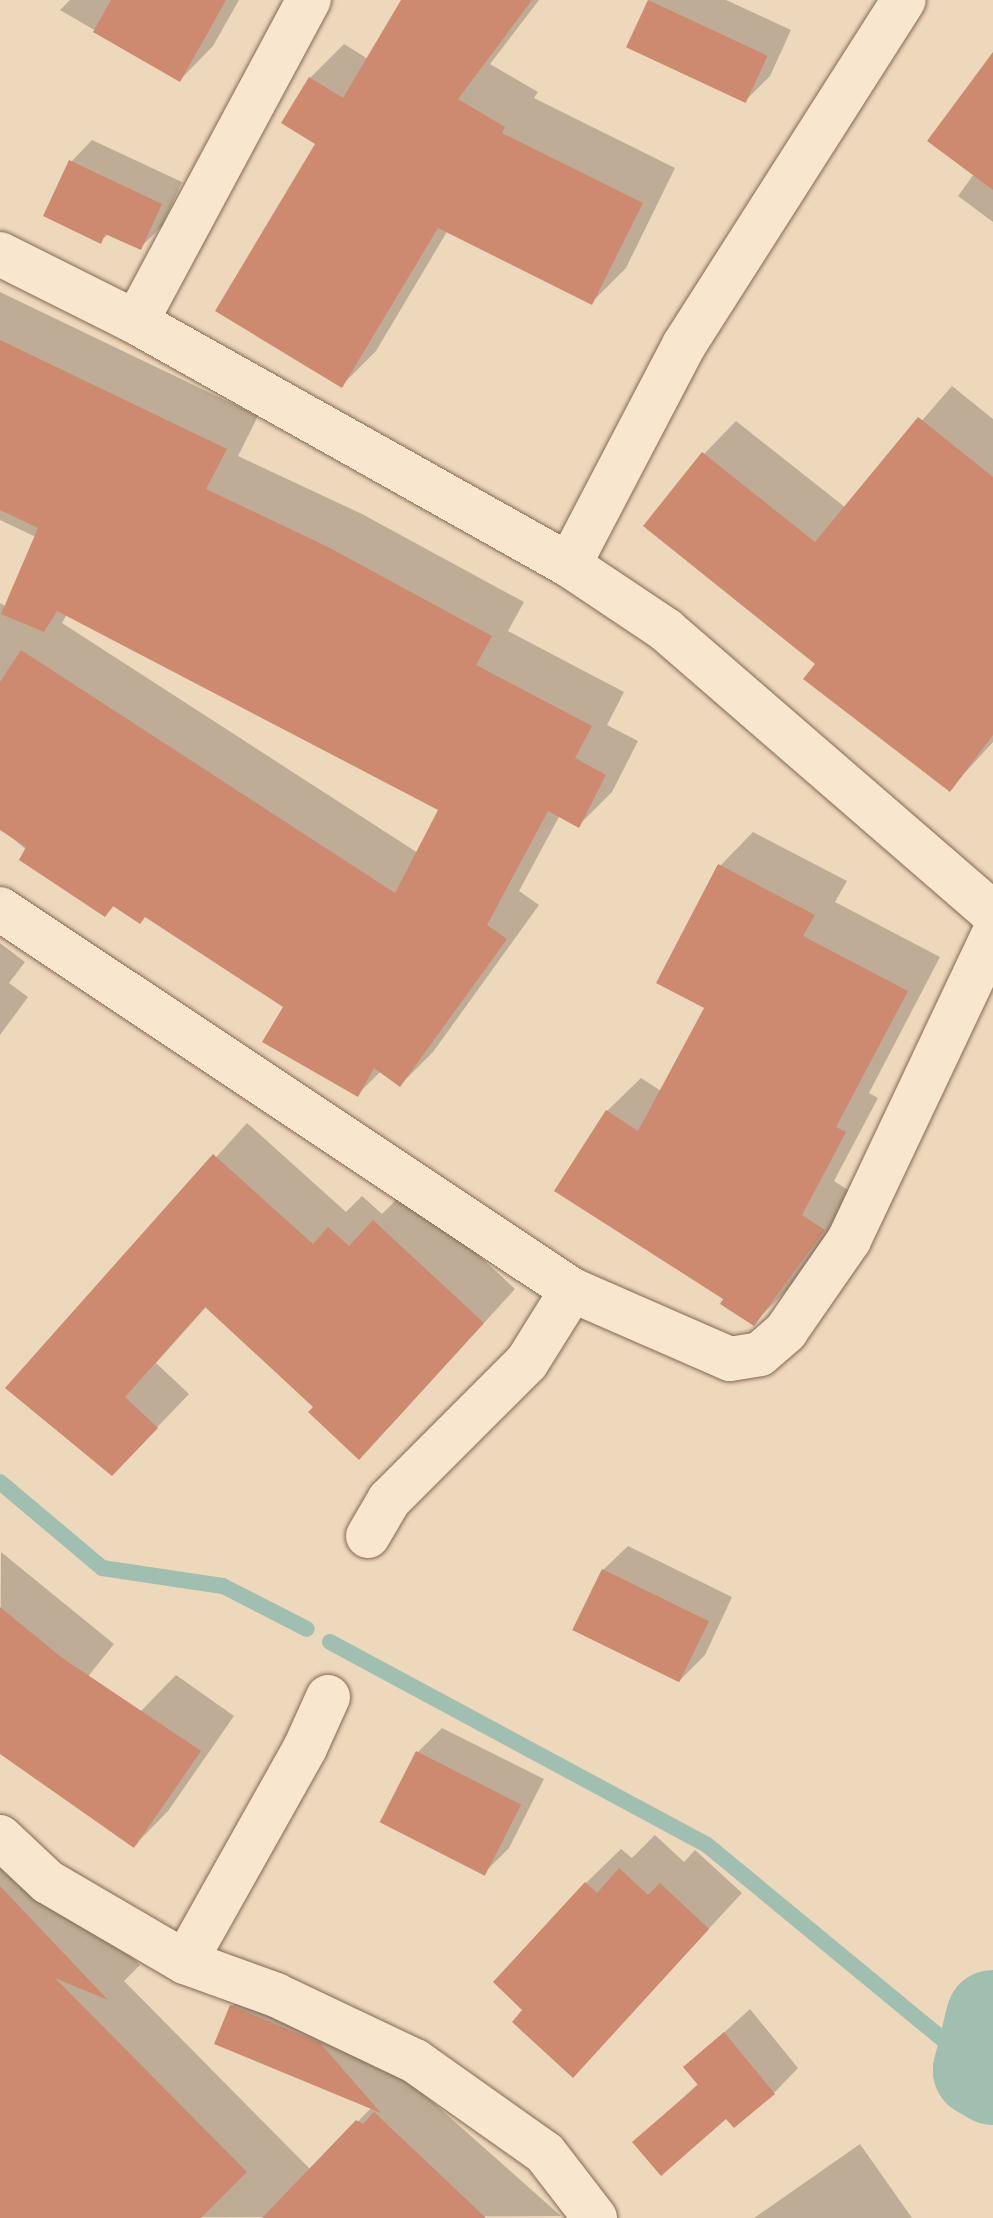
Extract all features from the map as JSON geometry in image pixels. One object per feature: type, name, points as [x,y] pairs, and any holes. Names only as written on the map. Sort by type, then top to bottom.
[{"type":"street","points":[[136,322],[309,0]]},
{"type":"street","points":[[569,565],[684,345],[904,0]]},
{"type":"street","points":[[0,254],[136,322],[569,565],[666,630],[993,913]]},
{"type":"street","points":[[0,909],[572,1290],[730,1359],[760,1354],[786,1331],[849,1240],[993,935]]},
{"type":"street","points":[[368,1536],[389,1500],[527,1362],[572,1290]]},
{"type":"street","points":[[185,1962],[305,1748],[328,1697]]},
{"type":"street","points":[[0,1837],[48,1882],[185,1962],[276,1995],[415,2061],[545,2153],[595,2218]]},
{"type":"building","points":[[111,0],[226,0],[180,82],[93,32]]},
{"type":"building","points":[[401,0],[532,0],[458,99],[505,127],[502,133],[643,203],[592,305],[438,228],[342,388],[215,311],[315,144],[281,123],[309,77],[343,98]]},
{"type":"building","points":[[648,0],[768,56],[746,103],[626,47]]},
{"type":"building","points":[[993,52],[993,190],[927,141]]},
{"type":"building","points":[[69,160],[162,204],[141,250],[105,234],[101,244],[43,216]]},
{"type":"building","points":[[0,340],[227,449],[206,489],[328,547],[492,636],[476,665],[592,726],[575,758],[606,775],[579,828],[548,811],[487,925],[507,939],[400,1087],[374,1068],[358,1097],[262,1042],[283,1007],[145,917],[140,924],[113,906],[105,917],[19,860],[26,847],[0,830],[0,682],[21,650],[395,893],[438,810],[57,611],[44,632],[1,614],[38,528],[0,510]]},
{"type":"building","points":[[918,417],[993,477],[993,735],[950,792],[803,679],[815,664],[643,526],[702,452],[815,542]]},
{"type":"building","points":[[718,864],[815,915],[803,936],[908,991],[836,1127],[846,1132],[802,1215],[825,1230],[754,1326],[720,1304],[723,1299],[554,1191],[606,1110],[638,1131],[704,1008],[656,983]]},
{"type":"building","points":[[213,1154],[313,1244],[328,1227],[349,1246],[373,1220],[484,1323],[359,1460],[308,1412],[313,1407],[205,1307],[125,1397],[158,1428],[112,1476],[5,1388]]},
{"type":"building","points":[[602,1569],[709,1621],[679,1682],[572,1630]]},
{"type":"building","points":[[0,1607],[61,1657],[201,1751],[134,1848],[0,1754]]},
{"type":"building","points":[[416,1751],[521,1805],[485,1876],[380,1822]]},
{"type":"building","points":[[619,1868],[648,1895],[660,1883],[709,1929],[573,2078],[512,2022],[522,2010],[493,1982],[585,1882],[597,1893]]},
{"type":"building","points":[[0,1886],[108,2000],[55,1978],[247,2172],[201,2218],[0,2218]]},
{"type":"building","points":[[230,2005],[320,2043],[381,2113],[214,2044]]},
{"type":"building","points":[[724,2032],[775,2094],[734,2128],[726,2119],[661,2176],[632,2142],[698,2085],[683,2067]]},
{"type":"building","points":[[374,2112],[486,2218],[262,2218],[356,2120],[363,2124]]},
{"type":"waterway","points":[[0,1482],[102,1568],[223,1586],[307,1629]]},
{"type":"waterway","points":[[330,1642],[707,1845],[980,2070]]},
{"type":"waterway","points":[[993,2017],[980,2070],[993,2078]]}]
